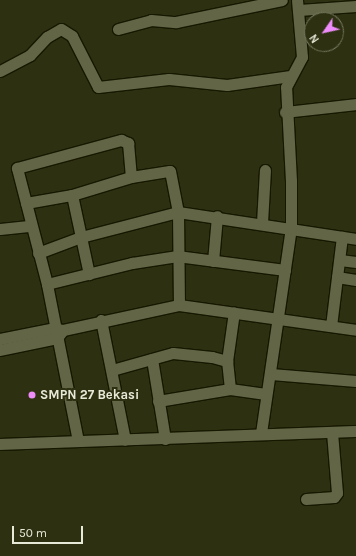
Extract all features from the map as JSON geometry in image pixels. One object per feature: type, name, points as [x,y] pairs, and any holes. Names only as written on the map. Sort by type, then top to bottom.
[{"type":"street","points":[[118,29],[151,20],[176,22],[282,0]]},
{"type":"street","points":[[262,433],[266,394],[271,374],[290,228],[291,181],[285,112],[286,87],[290,76],[298,67],[302,57],[298,5],[356,6]]},
{"type":"street","points":[[0,71],[30,55],[47,37],[61,29],[72,36],[98,88],[169,79],[227,85],[290,76]]},
{"type":"street","points":[[285,112],[356,104]]},
{"type":"street","points":[[78,441],[58,332],[47,284],[16,168],[54,156],[125,141],[128,143],[131,177]]},
{"type":"street","points":[[262,223],[265,170]]},
{"type":"street","points":[[26,204],[72,195],[131,177],[170,171],[178,212],[176,256],[179,305]]},
{"type":"street","points":[[72,195],[90,274]]},
{"type":"street","points":[[38,253],[81,237],[178,212],[217,216],[342,238],[356,239]]},
{"type":"street","points":[[213,261],[217,216]]},
{"type":"street","points":[[0,230],[31,226]]},
{"type":"street","points":[[331,326],[342,238]]},
{"type":"street","points":[[47,284],[132,263],[176,256],[285,270]]},
{"type":"street","points":[[340,260],[356,262]]},
{"type":"street","points":[[337,277],[356,280]]},
{"type":"street","points":[[0,350],[101,320],[179,305],[356,330]]},
{"type":"street","points":[[230,389],[227,361],[234,312]]},
{"type":"street","points":[[101,320],[112,370],[124,440]]},
{"type":"street","points":[[0,338],[58,332]]},
{"type":"street","points":[[112,370],[152,359],[184,353],[227,361]]},
{"type":"street","points":[[152,359],[165,439]]},
{"type":"street","points":[[271,374],[356,381]]},
{"type":"street","points":[[158,402],[230,389],[266,394]]},
{"type":"street","points":[[0,444],[165,439],[262,433],[356,431]]},
{"type":"street","points":[[306,500],[334,496],[337,493],[332,432]]},
{"type":"place","name":"SMPN 27 Bekasi","points":[[32,395]]}]
